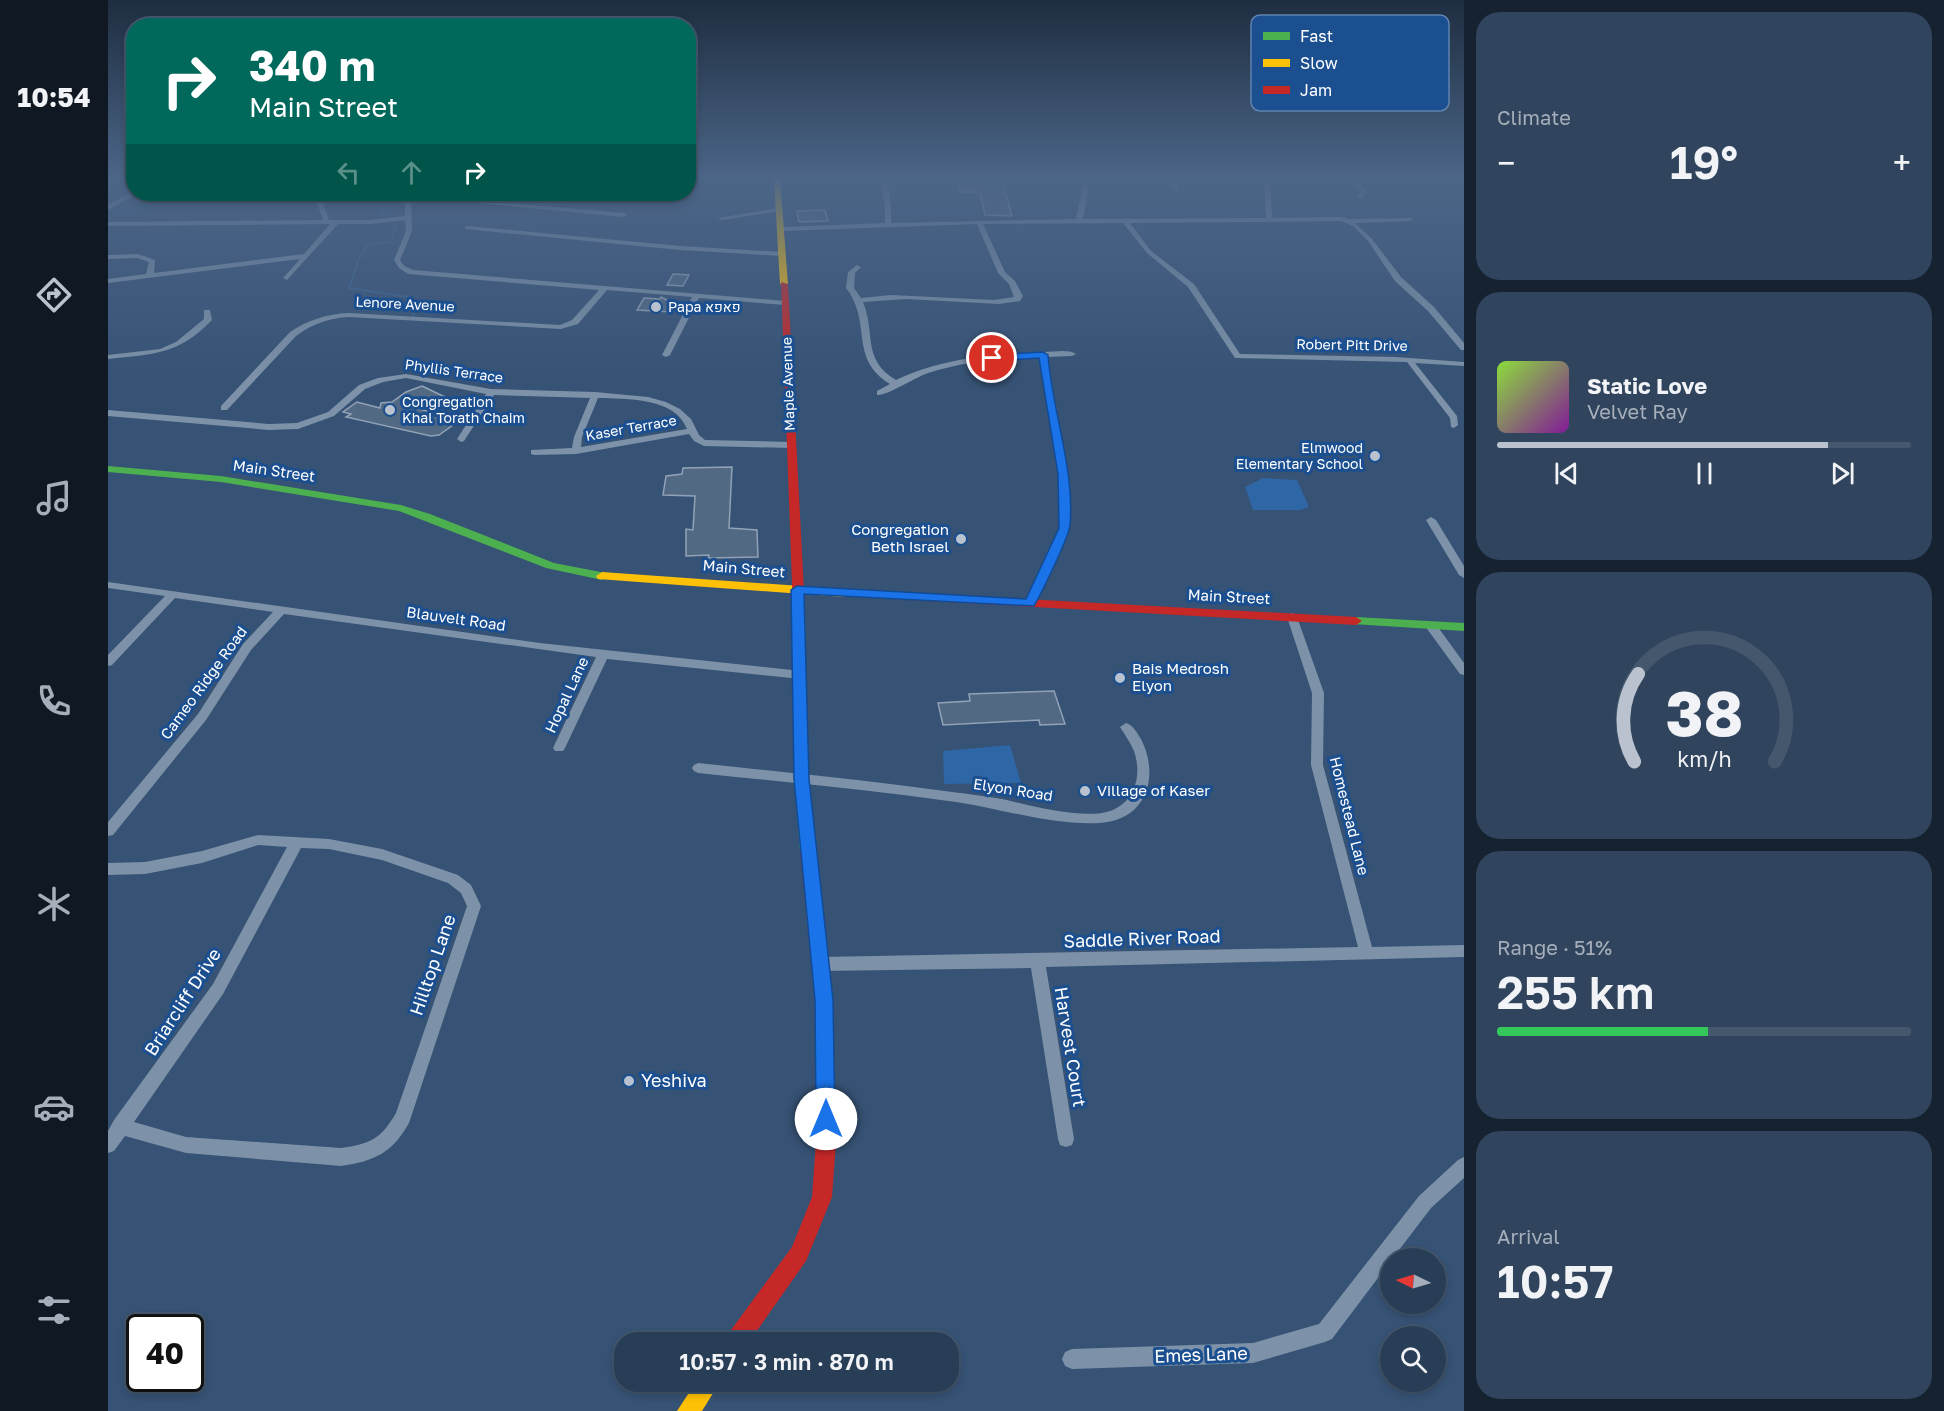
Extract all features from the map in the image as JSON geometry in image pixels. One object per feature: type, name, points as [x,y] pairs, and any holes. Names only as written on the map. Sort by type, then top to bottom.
[{"type":"street","points":[[287,278],[315,245]]},
{"type":"street","points":[[403,245],[397,260],[401,267],[411,272],[785,303]]},
{"type":"street","points":[[646,245],[783,254]]},
{"type":"street","name":"Maple Avenue","points":[[743,1332],[800,1254],[822,1197],[826,1097],[824,1000],[801,779],[801,675],[783,245]]},
{"type":"street","points":[[862,300],[892,297],[1009,302],[1017,299],[1019,296],[1017,291],[1002,273],[989,245]]},
{"type":"street","name":"Robert Pitt Drive","points":[[1143,245],[1191,286],[1238,356],[1409,360],[1464,364]]},
{"type":"street","points":[[1373,245],[1398,279],[1431,309],[1464,348]]},
{"type":"street","points":[[108,257],[138,256],[153,261],[149,277]]},
{"type":"street","points":[[108,282],[305,256]]},
{"type":"street","points":[[857,267],[852,272],[850,288],[862,300],[869,355],[878,372],[895,383]]},
{"type":"street","name":"Lenore Avenue","points":[[224,408],[293,334],[319,319],[349,315],[561,327],[575,322],[605,288]]},
{"type":"street","points":[[666,355],[696,297]]},
{"type":"street","points":[[108,357],[161,351],[179,344],[208,320],[207,312]]},
{"type":"street","points":[[880,393],[895,383],[931,370],[976,360],[1072,354]]},
{"type":"street","points":[[1030,603],[1065,528],[1063,474],[1043,355]]},
{"type":"street","points":[[1409,360],[1454,418],[1454,425]]},
{"type":"street","name":"Phyllis Terrace","points":[[108,413],[284,427],[298,426],[322,419],[362,387],[393,377],[416,377],[491,392],[633,397],[665,404],[681,414],[698,441],[711,444],[791,445]]},
{"type":"street","points":[[461,439],[491,392]]},
{"type":"street","name":"Kaser Terrace","points":[[576,451],[578,437],[596,395]]},
{"type":"street","name":"Kaser Terrace","points":[[534,452],[576,451],[691,431]]},
{"type":"street","name":"Main Street","points":[[108,469],[221,479],[401,508],[426,515],[546,566],[578,574],[797,590],[1464,627]]},
{"type":"street","points":[[1431,520],[1461,563],[1464,575]]},
{"type":"street","name":"Blauvelt Road","points":[[108,585],[603,654],[704,667],[801,675]]},
{"type":"street","points":[[108,662],[173,594]]},
{"type":"street","name":"Cameo Ridge Road","points":[[108,831],[202,717],[247,646],[281,610]]},
{"type":"street","name":"Homestead Lane","points":[[1292,617],[1318,693],[1317,765],[1367,954]]},
{"type":"street","points":[[1431,626],[1464,671]]},
{"type":"street","name":"Hopal Lane","points":[[559,748],[603,654]]},
{"type":"street","name":"Elyon Road","points":[[698,768],[988,802],[1067,816],[1114,815],[1138,795],[1143,785],[1143,754],[1137,740],[1126,727]]},
{"type":"street","name":"Hilltop Lane","points":[[108,869],[145,868],[202,857],[258,840],[329,844],[382,855],[453,879],[466,889],[474,906],[403,1117],[392,1138],[366,1154],[341,1157],[186,1145],[120,1126]]},
{"type":"street","name":"Briarcliff Drive","points":[[108,1145],[218,989],[297,842]]},
{"type":"street","name":"Saddle River Road","points":[[821,964],[1464,951]]},
{"type":"street","name":"Harvest Court","points":[[1037,961],[1066,1139]]},
{"type":"street","name":"Emes Lane","points":[[1072,1359],[1253,1353],[1325,1332],[1425,1202],[1464,1166]]},
{"type":"street","points":[[688,1411],[702,1392]]},
{"type":"shaded area","points":[[1263,478],[1297,480],[1309,507],[1300,510],[1253,510],[1245,487]]},
{"type":"shaded area","points":[[1010,745],[1021,783],[944,784],[943,751]]},
{"type":"building","points":[[673,274],[689,275],[683,286],[667,285]]},
{"type":"building","name":"Papa פאפא","points":[[661,297],[675,304],[672,312],[637,310],[644,298],[660,299]]},
{"type":"building","name":"Congregation Khal Torath Chaim","points":[[422,386],[447,398],[403,406],[463,418],[439,435],[431,436],[346,417],[351,414],[343,412],[357,402],[380,408],[381,403],[392,402],[406,392]]},
{"type":"building","points":[[732,467],[729,528],[757,530],[758,557],[686,556],[686,529],[693,530],[695,496],[663,495],[666,476],[682,474],[683,468]]},
{"type":"building","points":[[1054,691],[1065,724],[1040,725],[1039,720],[943,725],[938,703],[970,701],[969,694]]},
{"type":"waterway","points":[[368,245],[358,261],[349,288],[409,297],[414,316]]},
{"type":"traffic: fast","points":[[108,469],[221,479],[401,508],[550,566],[602,576]]},
{"type":"traffic: fast","points":[[799,611],[801,779],[808,850]]},
{"type":"traffic: fast","points":[[1356,621],[1464,627]]},
{"type":"traffic: slow","points":[[781,245],[784,284]]},
{"type":"traffic: slow","points":[[602,576],[844,593]]},
{"type":"traffic: slow","points":[[688,1411],[702,1392]]},
{"type":"traffic: jam","points":[[784,284],[799,611]]},
{"type":"traffic: jam","points":[[844,593],[1356,621]]},
{"type":"traffic: jam","points":[[743,1332],[799,1254],[822,1197],[826,1141],[824,1000],[808,850]]},
{"type":"place","name":"Papa פאפא","points":[[656,307]]},
{"type":"place","name":"Congregation Khal Torath Chaim","points":[[390,410]]},
{"type":"place","name":"Elmwood Elementary School","points":[[1375,456]]},
{"type":"place","name":"Congregation Beth Israel","points":[[961,539]]},
{"type":"place","name":"Bais Medrosh Elyon","points":[[1120,678]]},
{"type":"place","name":"Village of Kaser","points":[[1085,791]]},
{"type":"place","name":"Yeshiva","points":[[629,1081]]},
{"type":"route","points":[[826,1119],[824,1000],[801,779],[800,626],[797,590],[1030,603],[1065,528],[1063,474],[1043,355],[992,358]]}]
